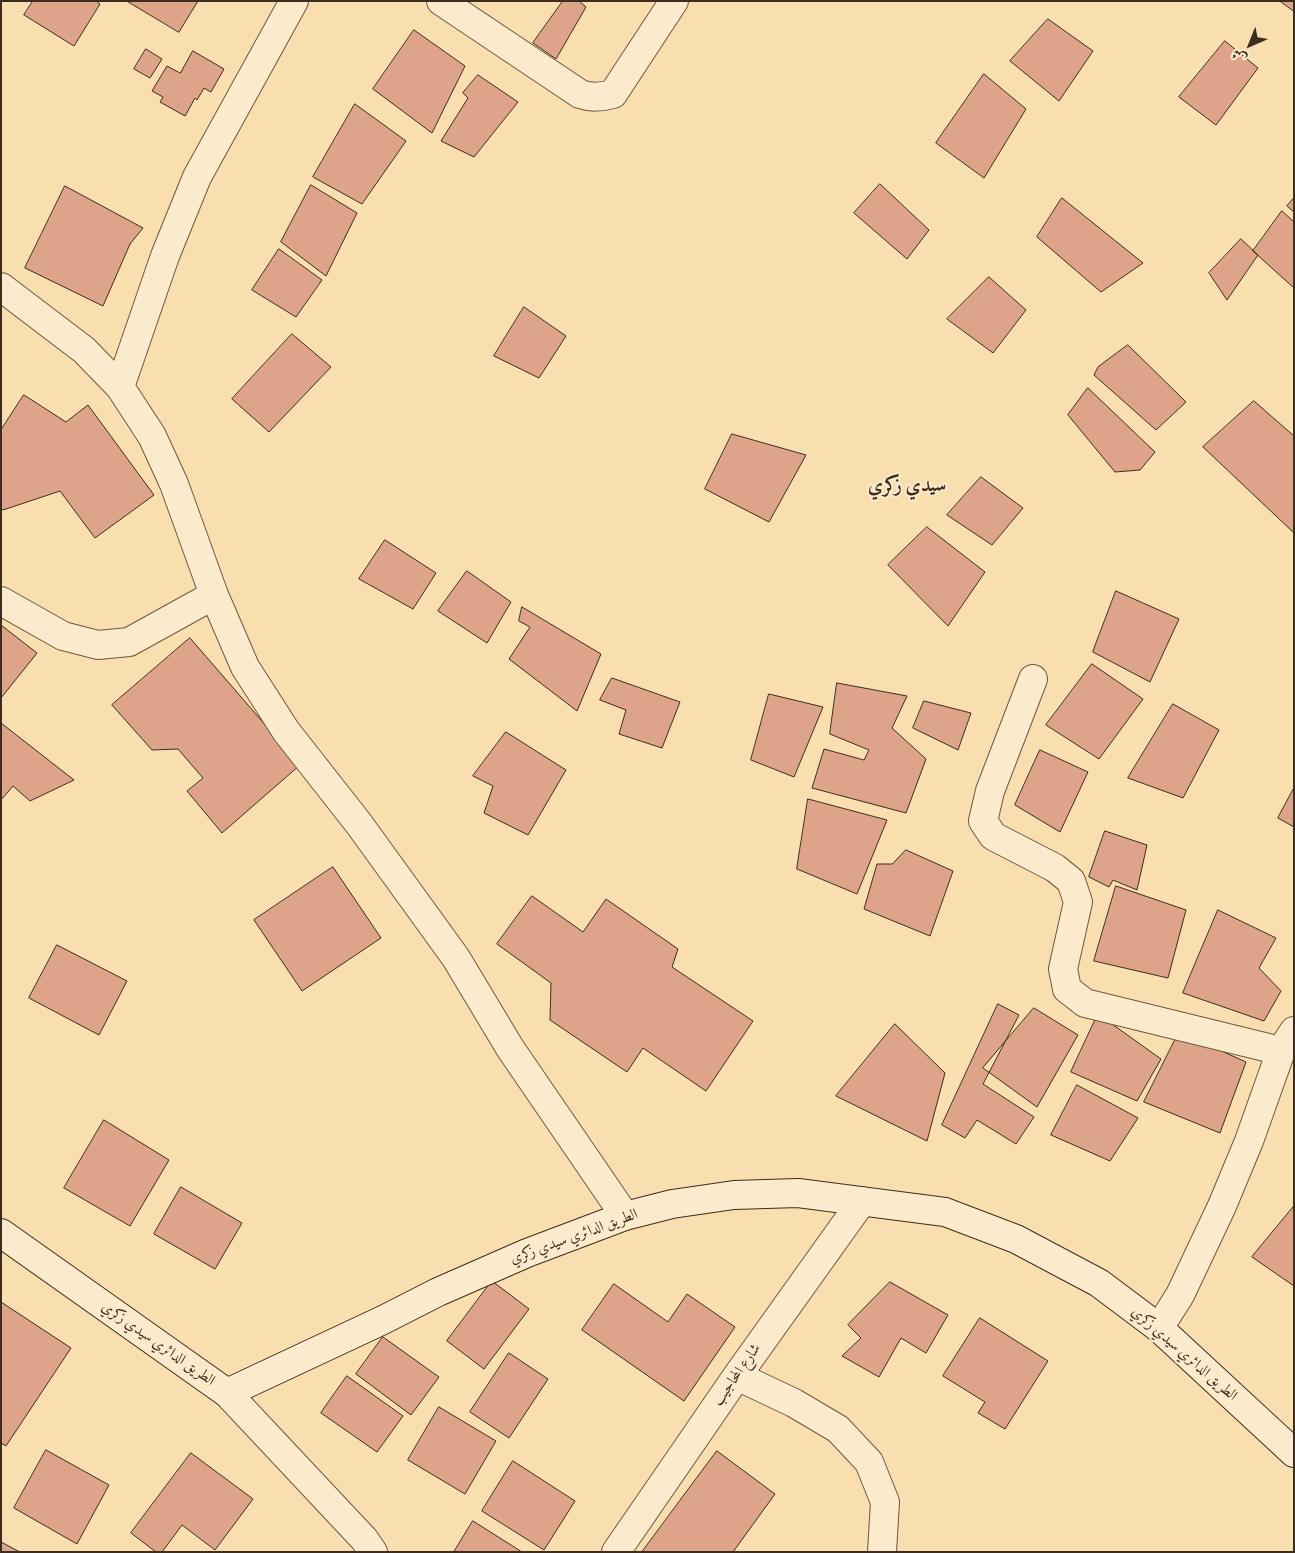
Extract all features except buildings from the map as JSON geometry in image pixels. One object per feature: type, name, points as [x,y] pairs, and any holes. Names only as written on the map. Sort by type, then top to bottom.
[{"type":"street","points":[[120,387],[165,256],[197,177],[294,1]]},
{"type":"street","points":[[441,1],[580,94],[590,98],[613,94],[674,1]]},
{"type":"street","points":[[1,287],[84,350],[120,387],[152,436],[174,484],[214,595],[245,667],[286,732],[359,824],[456,958],[510,1048],[625,1216]]},
{"type":"street","points":[[1,601],[63,636],[98,645],[129,642],[214,595]]},
{"type":"street","points":[[1032,679],[990,791],[983,821],[992,836],[1055,868],[1071,881],[1078,902],[1063,969],[1066,989],[1086,1004],[1287,1041],[1222,1206],[1180,1295],[1159,1328]]},
{"type":"street","name":"الطريق الدائري سيدي زكري","points":[[1,1233],[227,1393],[384,1320],[438,1292],[527,1253],[625,1216],[672,1204],[734,1195],[798,1193],[945,1212],[1016,1238],[1099,1283],[1159,1328],[1294,1453]]},
{"type":"street","name":"شارع المحاجيب","points":[[616,1552],[737,1376],[862,1201]]},
{"type":"street","points":[[737,1376],[794,1403],[838,1429],[869,1462],[885,1502],[882,1552]]},
{"type":"street","points":[[227,1393],[364,1539],[373,1552]]},
{"type":"district","name":"سيدي زكري","points":[[907,486]]}]
